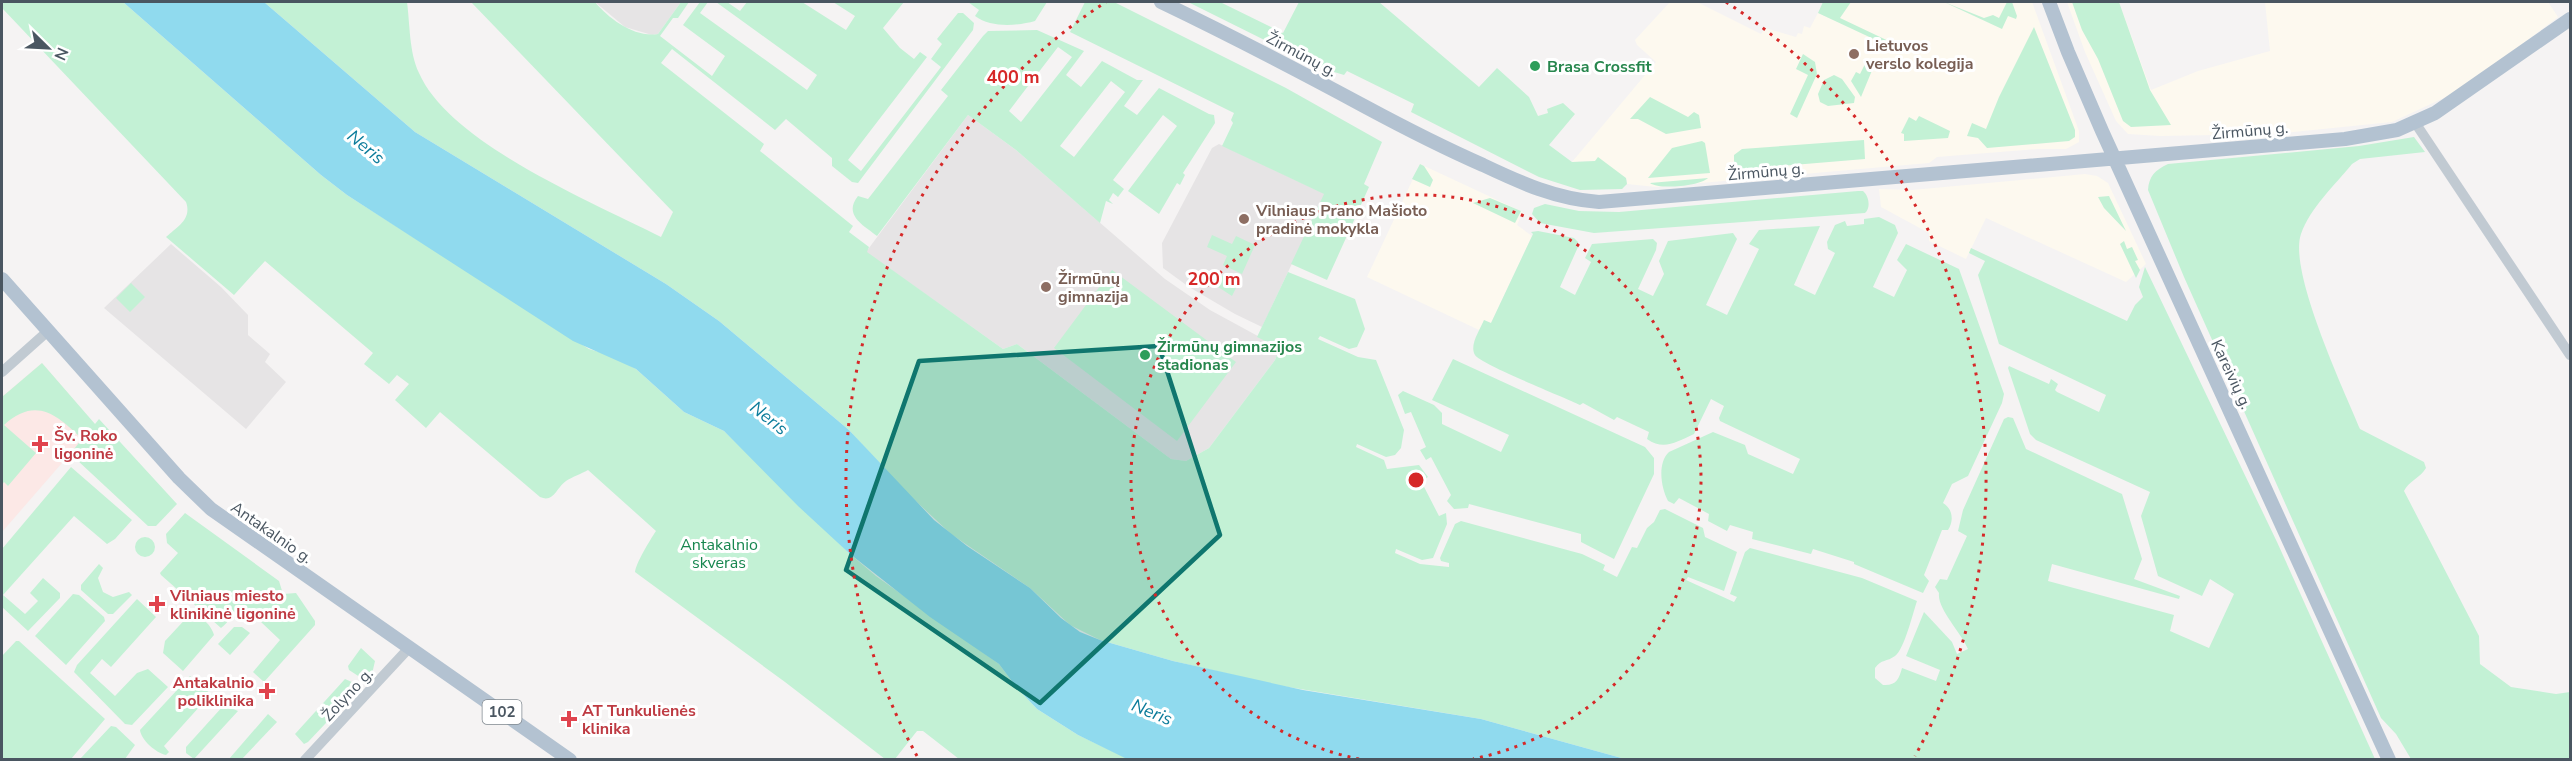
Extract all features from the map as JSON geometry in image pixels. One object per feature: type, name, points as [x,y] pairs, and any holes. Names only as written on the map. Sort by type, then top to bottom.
[{"type":"main road","name":"Žirmūnų g.","points":[[1161,2],[1263,52],[1422,137],[1537,190],[1569,199],[1599,202],[2345,139],[2397,130],[2416,124],[2446,107],[2571,19]]},
{"type":"main road","name":"Kareivių g.","points":[[2049,2],[2068,52],[2389,759]]},
{"type":"main road","name":"Antakalnio g.","points":[[2,279],[179,478],[211,509],[570,759]]},
{"type":"street","points":[[2416,124],[2429,147],[2571,355]]},
{"type":"street","points":[[2,372],[48,332]]},
{"type":"street","name":"Žolyno g.","points":[[305,759],[409,648]]},
{"type":"highlighted area","points":[[1159,346],[1220,535],[1040,703],[846,570],[919,361]]},
{"type":"shaded area","points":[[595,2],[681,2],[658,34],[652,35],[625,27]]},
{"type":"shaded area","points":[[1670,2],[1697,2],[1761,34],[1765,28],[1796,37],[1798,33],[1802,34],[1804,26],[1810,28],[1818,13],[1838,22],[1847,2],[2032,2],[2079,131],[2079,142],[2066,149],[1937,157],[1929,163],[1656,187],[1627,184],[1627,180],[1595,161],[1572,162],[1656,62],[1637,45],[1635,40]]},
{"type":"shaded area","points":[[2067,2],[2119,2],[2151,90],[2198,71],[2270,51],[2265,2],[2548,2],[2558,17],[2461,90],[2392,122],[2273,134],[2160,136],[2128,134],[2116,121],[2085,52]]},
{"type":"shaded area","name":"Žirmūnų gimnazija","points":[[968,115],[1016,150],[1165,279],[1210,310],[1280,348],[1275,360],[1209,448],[1186,461],[1171,459],[1017,344],[1003,349],[866,252]]},
{"type":"shaded area","name":"Vilniaus Prano Mašioto pradinė mokykla","points":[[1219,144],[1325,194],[1262,327],[1189,287],[1163,268],[1162,243],[1212,148]]},
{"type":"shaded area","points":[[1420,164],[1523,212],[1517,225],[1532,236],[1491,323],[1484,320],[1479,330],[1367,277]]},
{"type":"shaded area","points":[[2085,174],[2097,176],[2108,183],[2146,264],[2126,282],[1986,218],[1966,259],[1929,241],[1929,233],[1881,207],[1879,189],[1912,190]]},
{"type":"shaded area","points":[[171,244],[221,287],[248,315],[248,335],[270,354],[265,362],[286,382],[246,429],[104,308]]},
{"type":"shaded area","name":"Šv. Roko ligoninė","points":[[42,363],[95,425],[2,532],[2,397]]},
{"type":"green space","name":"Antakalnio skveras","points":[[2,2],[123,2],[321,175],[347,195],[589,349],[612,356],[636,369],[684,412],[724,431],[850,554],[876,576],[999,664],[1037,709],[1078,735],[1129,759],[959,759],[923,731],[917,731],[895,759],[885,759],[635,572],[656,531],[588,470],[566,481],[549,498],[540,497],[440,412],[426,428],[395,400],[409,384],[397,375],[389,384],[364,364],[373,353],[265,261],[234,295],[166,237],[185,218],[186,202],[2,8]]},
{"type":"green space","points":[[264,2],[407,2],[412,47],[419,73],[436,99],[460,124],[491,147],[526,168],[661,237],[673,212],[471,2],[595,2],[623,26],[640,33],[658,34],[681,2],[689,2],[678,18],[673,18],[660,36],[712,76],[725,56],[683,25],[700,2],[708,2],[700,13],[807,90],[817,75],[716,2],[727,2],[740,11],[747,2],[802,2],[846,30],[855,16],[833,2],[904,2],[883,28],[900,48],[914,59],[920,52],[927,57],[848,160],[861,171],[941,67],[931,59],[942,44],[937,39],[958,13],[963,13],[974,23],[973,30],[858,183],[852,182],[832,166],[832,158],[786,119],[775,130],[672,49],[661,63],[764,144],[760,151],[853,226],[849,232],[869,247],[867,252],[1003,349],[1017,344],[1171,459],[1186,461],[1209,448],[1275,360],[1280,348],[1257,337],[1288,272],[1355,299],[1365,329],[1357,347],[1349,349],[1320,336],[1318,339],[1358,357],[1376,360],[1404,430],[1401,448],[1395,455],[1386,457],[1357,444],[1356,447],[1384,460],[1387,469],[1419,465],[1428,477],[1421,481],[1439,516],[1446,513],[1447,524],[1433,558],[1422,560],[1396,549],[1395,553],[1420,564],[1449,567],[1449,563],[1441,561],[1440,558],[1455,524],[1461,521],[1582,554],[1605,565],[1603,570],[1617,577],[1632,547],[1637,548],[1647,528],[1654,522],[1660,510],[1665,509],[1703,528],[1705,537],[1737,552],[1724,591],[1688,577],[1686,580],[1734,602],[1737,597],[1730,594],[1745,552],[1750,548],[1862,578],[1917,601],[1905,639],[1898,652],[1875,668],[1875,678],[1883,685],[1896,681],[1902,668],[1936,681],[1940,670],[1906,656],[1924,612],[1952,642],[1957,654],[1968,649],[1945,613],[1935,587],[1940,579],[1947,580],[1967,536],[1958,531],[1963,510],[2004,419],[2008,417],[2013,418],[2026,449],[2122,494],[2142,559],[2134,579],[2180,596],[2179,599],[2052,564],[2048,581],[2174,615],[2170,631],[2209,648],[2234,594],[2210,579],[2202,596],[2158,576],[2141,516],[2150,492],[2036,440],[2030,434],[2009,366],[2049,384],[2051,379],[2058,384],[2055,390],[2057,392],[2099,412],[2106,395],[1999,344],[1978,275],[1985,261],[1969,253],[1971,248],[2127,321],[2135,305],[2143,297],[2139,287],[2145,267],[2277,542],[2375,759],[1625,759],[1481,719],[1276,685],[1173,661],[1100,640],[1070,625],[1030,588],[951,534],[904,490],[849,430],[719,321],[666,284],[415,132]]},
{"type":"green space","points":[[968,2],[1047,2],[1035,21],[1004,25],[981,20],[975,16],[979,10]]},
{"type":"green space","points":[[1085,2],[1114,2],[1286,88],[1382,142],[1364,184],[1369,187],[1327,280],[1291,264],[1324,194],[1222,146],[1233,123],[1231,120],[1234,113],[1070,32]]},
{"type":"green space","points":[[1188,2],[1220,2],[1283,33],[1299,2],[1379,2],[1479,87],[1497,68],[1529,97],[1538,116],[1548,113],[1547,109],[1563,103],[1575,114],[1549,145],[1572,162],[1595,161],[1598,157],[1626,178],[1627,184],[1622,189],[1580,190],[1539,177],[1411,112],[1414,104],[1347,71],[1344,75],[1321,68]]},
{"type":"green space","points":[[1823,2],[1851,2],[1840,18],[1897,45],[1895,49],[1818,13]]},
{"type":"green space","points":[[1944,2],[1984,18],[1993,15],[1999,18],[2007,2],[2012,2],[2017,16],[2016,19],[2008,16],[2002,29]]},
{"type":"green space","points":[[2072,2],[2119,2],[2150,90],[2171,125],[2131,127],[2123,121],[2098,59],[2082,30]]},
{"type":"green space","points":[[2034,27],[2075,130],[2075,137],[2069,141],[1987,148],[1978,138],[1967,136],[1972,123],[1986,129],[1999,97]]},
{"type":"green space","points":[[1037,30],[1084,51],[1066,75],[1081,87],[1102,61],[1137,80],[1143,80],[1124,106],[1137,115],[1159,88],[1214,115],[1215,123],[1183,173],[1185,175],[1180,185],[1177,183],[1159,214],[1128,191],[1177,126],[1163,115],[1113,180],[1124,189],[1118,197],[1113,193],[1109,200],[1113,204],[1106,201],[1100,223],[1016,150],[968,115],[877,236],[861,224],[853,209],[858,196],[868,199],[948,96],[941,90],[988,31]],"holes":[[[1058,47],[1072,57],[1021,122],[1009,111]],[[1111,81],[1125,92],[1074,157],[1060,146]]]},
{"type":"green space","points":[[1803,54],[1815,62],[1817,74],[1797,118],[1790,114],[1808,75],[1796,69]]},
{"type":"green space","points":[[1865,64],[1873,68],[1861,97],[1851,81],[1856,72],[1860,74]]},
{"type":"green space","points":[[1834,75],[1842,79],[1855,97],[1854,103],[1828,106],[1820,102],[1818,94],[1824,80]]},
{"type":"green space","points":[[1650,97],[1688,117],[1694,112],[1699,115],[1701,128],[1666,134],[1638,119],[1630,119]]},
{"type":"green space","points":[[1919,116],[1950,131],[1948,138],[1904,141],[1904,134],[1901,133],[1909,117],[1916,121]]},
{"type":"green space","points":[[2414,137],[2425,152],[2360,159],[2352,164],[2324,197],[2310,215],[2301,234],[2299,251],[2302,275],[2320,331],[2360,429],[2424,462],[2426,468],[2404,491],[2479,636],[2480,664],[2511,687],[2556,694],[2570,692],[2570,759],[2411,759],[2396,734],[2381,718],[2184,277],[2148,190],[2154,174],[2168,164],[2359,146]]},
{"type":"green space","points":[[1864,140],[1865,159],[1734,170],[1734,155],[1742,149]]},
{"type":"green space","points":[[1702,141],[1705,143],[1710,173],[1648,178],[1672,148]]},
{"type":"green space","points":[[1420,164],[1424,166],[1433,180],[1430,187],[1412,179]]},
{"type":"green space","points":[[1708,178],[1697,183],[1679,186],[1650,183]]},
{"type":"green space","points":[[1863,191],[1869,205],[1865,213],[1594,233],[1540,223],[1532,214],[1534,208],[1545,204],[1579,211],[1619,212]]},
{"type":"green space","points":[[2109,196],[2126,231],[2104,208],[2098,197]]},
{"type":"green space","points":[[1490,198],[1521,211],[1515,223],[1473,203]]},
{"type":"green space","points":[[1879,217],[1895,225],[1898,233],[1873,287],[1894,297],[1907,270],[1897,260],[1906,244],[1959,269],[2004,394],[1968,476],[1952,484],[1943,503],[1951,512],[1951,523],[1948,530],[1942,530],[1924,575],[1929,581],[1923,593],[1854,564],[1854,562],[1813,549],[1811,554],[1752,539],[1753,532],[1730,525],[1727,531],[1708,521],[1709,514],[1679,498],[1674,504],[1668,501],[1661,476],[1665,457],[1669,452],[1713,432],[1745,445],[1748,454],[1793,474],[1800,459],[1720,421],[1724,406],[1711,399],[1694,434],[1670,444],[1653,443],[1647,439],[1649,432],[1617,417],[1614,420],[1583,403],[1580,405],[1506,373],[1475,355],[1474,342],[1484,320],[1491,323],[1533,234],[1531,232],[1538,231],[1574,238],[1578,242],[1578,247],[1560,287],[1575,295],[1591,262],[1585,258],[1592,244],[1653,239],[1657,243],[1656,250],[1638,289],[1653,296],[1664,274],[1659,261],[1668,241],[1733,233],[1737,239],[1706,305],[1727,315],[1759,249],[1749,244],[1759,230],[1820,226],[1794,285],[1815,295],[1835,253],[1828,249],[1827,242],[1835,225],[1845,221],[1847,226],[1864,224],[1864,219]]},
{"type":"green space","points":[[1212,235],[1232,244],[1236,236],[1255,245],[1242,274],[1223,265],[1227,256],[1207,247]]},
{"type":"green space","points":[[2124,241],[2127,249],[2132,247],[2138,260],[2135,261],[2140,270],[2136,278],[2120,244]]},
{"type":"green space","name":"Žirmūnų gimnazijos stadionas","points":[[1112,270],[1236,362],[1177,441],[1054,348]]},
{"type":"green space","points":[[1220,275],[1238,284],[1232,296],[1215,285]]},
{"type":"green space","points":[[131,283],[145,297],[130,312],[116,298]]},
{"type":"green space","points":[[1453,359],[1645,447],[1654,458],[1654,474],[1614,559],[1581,542],[1581,534],[1469,504],[1468,508],[1454,509],[1447,501],[1451,495],[1431,457],[1426,460],[1420,450],[1426,447],[1411,412],[1405,414],[1398,395],[1403,391],[1434,405],[1442,413],[1442,424],[1501,452],[1509,435],[1432,400]]},
{"type":"green space","points":[[42,363],[95,424],[99,419],[177,504],[156,526],[148,526],[77,460],[74,449],[82,439],[55,416],[46,412],[36,410],[26,412],[4,425],[36,453],[8,486],[4,482],[2,485],[2,397]]},
{"type":"green space","points":[[71,467],[132,520],[115,539],[107,544],[74,516],[3,595],[25,614],[38,601],[30,593],[43,578],[60,593],[60,598],[28,631],[2,607],[2,549]]},
{"type":"green space","points":[[185,513],[279,581],[283,594],[296,593],[315,621],[315,625],[264,682],[253,672],[280,640],[261,622],[261,617],[254,611],[247,615],[239,608],[221,628],[160,573],[178,553],[167,543],[166,534]]},
{"type":"green space","points":[[145,537],[152,540],[155,547],[152,554],[145,557],[138,554],[135,547],[138,540]]},
{"type":"green space","points":[[99,564],[103,568],[98,578],[103,592],[113,597],[129,592],[132,595],[113,614],[108,614],[81,590],[81,585]]},
{"type":"green space","points":[[73,594],[79,595],[104,617],[105,621],[66,665],[35,636]]},
{"type":"green space","points":[[137,599],[156,617],[111,667],[102,659],[90,673],[115,696],[137,673],[148,669],[168,687],[132,725],[125,724],[74,672],[77,665]]},
{"type":"green space","points":[[191,613],[205,621],[214,635],[183,671],[163,653],[165,641]]},
{"type":"green space","points":[[234,627],[242,627],[250,633],[230,655],[218,644]]},
{"type":"green space","points":[[16,641],[19,641],[105,719],[71,759],[2,759],[2,656]]},
{"type":"green space","points":[[361,648],[375,661],[372,674],[366,681],[349,670],[348,666]]},
{"type":"green space","points":[[190,676],[213,696],[203,706],[201,705],[164,746],[169,752],[166,755],[162,754],[146,742],[140,730]]},
{"type":"green space","points":[[345,679],[359,688],[304,744],[295,734]]},
{"type":"green space","points":[[224,705],[238,711],[194,759],[186,753],[186,747]]},
{"type":"green space","points":[[268,714],[277,722],[242,759],[229,759]]},
{"type":"green space","points":[[111,726],[116,727],[135,745],[125,759],[80,759]]},
{"type":"water","name":"Neris","points":[[123,2],[264,2],[415,132],[666,284],[719,321],[849,430],[934,520],[967,546],[1030,588],[1061,618],[1080,632],[1173,661],[1303,690],[1481,719],[1625,759],[1129,760],[1078,735],[1037,709],[999,664],[930,617],[850,554],[798,506],[724,431],[684,412],[636,369],[573,341],[347,195],[321,175]]},
{"type":"place","name":"Lietuvos verslo kolegija","points":[[1854,54]]},
{"type":"place","name":"Brasa Crossfit","points":[[1535,66]]},
{"type":"place","name":"Vilniaus Prano Mašioto pradinė mokykla","points":[[1244,219]]},
{"type":"place","name":"Žirmūnų gimnazija","points":[[1046,287]]},
{"type":"place","name":"Žirmūnų gimnazijos stadionas","points":[[1145,355]]},
{"type":"place","name":"Šv. Roko ligoninė","points":[[40,444]]},
{"type":"place","name":"Vilniaus miesto klinikinė ligoninė","points":[[157,604]]},
{"type":"place","name":"Antakalnio poliklinika","points":[[267,691]]},
{"type":"place","name":"AT Tunkulienės klinika","points":[[569,719]]}]
